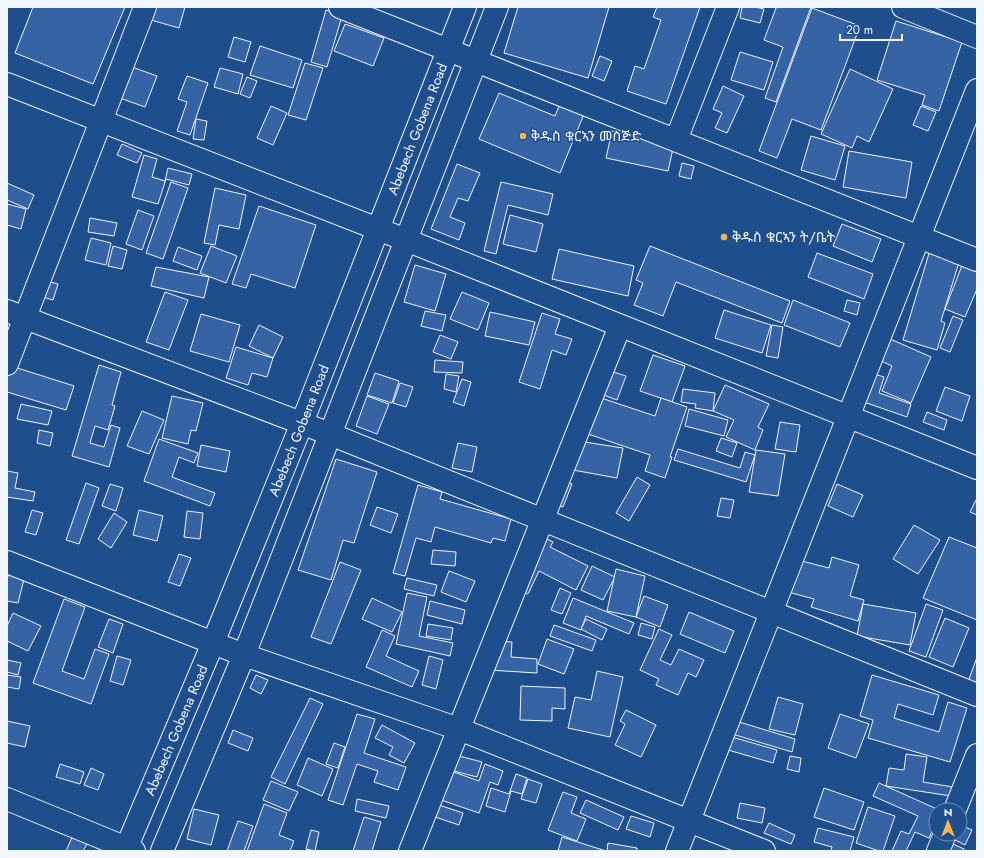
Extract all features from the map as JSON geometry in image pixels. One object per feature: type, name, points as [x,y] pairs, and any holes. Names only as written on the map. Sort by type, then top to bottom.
[{"type":"street","points":[[7,364],[16,314],[101,121],[145,7]]},
{"type":"street","points":[[340,7],[977,260]]},
{"type":"street","name":"Abebech Gobena Road","points":[[128,850],[302,423],[465,7]]},
{"type":"street","name":"Abebech Gobena Road","points":[[162,851],[244,655],[497,7]]},
{"type":"street","points":[[676,140],[728,7]]},
{"type":"street","points":[[903,7],[977,37]]},
{"type":"street","points":[[7,84],[406,240],[977,468]]},
{"type":"street","points":[[677,851],[977,90]]},
{"type":"street","points":[[16,314],[330,434],[977,695]]},
{"type":"street","points":[[410,851],[620,326]]},
{"type":"street","points":[[7,562],[244,655],[459,729],[764,851]]},
{"type":"street","points":[[958,802],[977,755]]},
{"type":"street","points":[[7,799],[128,850]]},
{"type":"building","points":[[33,7],[125,7],[93,84],[15,53]]},
{"type":"building","points":[[154,7],[185,7],[179,28],[151,20]]},
{"type":"building","points":[[518,7],[609,7],[588,78],[504,53]]},
{"type":"building","points":[[657,7],[700,7],[666,104],[627,91],[635,66],[644,69],[661,20],[653,17]]},
{"type":"building","points":[[742,7],[764,9],[760,23],[740,18]]},
{"type":"building","points":[[772,7],[811,7],[776,102],[765,98],[783,47],[764,40],[776,8]]},
{"type":"building","points":[[812,8],[860,26],[821,130],[792,119],[777,158],[759,151]]},
{"type":"building","points":[[326,10],[342,16],[327,67],[311,62]]},
{"type":"building","points":[[896,21],[962,42],[939,111],[922,105],[925,95],[877,80]]},
{"type":"building","points":[[345,24],[384,38],[373,66],[334,51]]},
{"type":"building","points":[[234,37],[251,42],[245,62],[228,57]]},
{"type":"building","points":[[260,46],[302,60],[293,88],[250,75]]},
{"type":"building","points":[[740,52],[773,62],[764,90],[731,80]]},
{"type":"building","points":[[600,56],[612,61],[604,81],[592,76]]},
{"type":"building","points":[[305,63],[323,68],[306,120],[288,115]]},
{"type":"building","points":[[132,67],[157,76],[145,107],[120,98]]},
{"type":"building","points":[[220,68],[243,74],[238,94],[214,87]]},
{"type":"building","points":[[850,69],[893,89],[869,142],[857,136],[852,148],[821,134]]},
{"type":"building","points":[[187,76],[208,83],[190,135],[177,131],[187,102],[178,99]]},
{"type":"building","points":[[247,77],[257,81],[250,98],[240,94]]},
{"type":"building","points":[[723,86],[744,96],[727,133],[715,128],[722,113],[713,109]]},
{"type":"building","points":[[499,93],[555,116],[560,104],[584,114],[560,173],[479,139]]},
{"type":"building","points":[[271,106],[287,113],[273,145],[257,138]]},
{"type":"building","points":[[921,106],[936,112],[928,131],[913,125]]},
{"type":"building","points":[[196,119],[207,121],[204,140],[193,139]]},
{"type":"building","points":[[612,131],[674,144],[668,171],[606,158]]},
{"type":"building","points":[[811,136],[845,146],[835,180],[801,170]]},
{"type":"building","points":[[122,144],[142,153],[137,163],[117,155]]},
{"type":"building","points":[[849,151],[912,162],[906,198],[843,187]]},
{"type":"building","points":[[144,155],[157,159],[152,177],[165,181],[168,168],[192,174],[189,185],[166,179],[158,204],[132,197]]},
{"type":"building","points":[[682,163],[694,166],[691,179],[679,176]]},
{"type":"building","points":[[457,164],[480,173],[468,201],[458,198],[450,217],[465,223],[459,240],[431,229]]},
{"type":"building","points":[[171,182],[188,188],[163,259],[146,253]]},
{"type":"building","points":[[501,182],[553,194],[548,215],[508,205],[496,254],[484,251]]},
{"type":"building","points":[[7,183],[34,195],[28,209],[7,200]]},
{"type":"building","points":[[215,188],[246,195],[239,229],[219,225],[215,245],[204,243]]},
{"type":"building","points":[[7,204],[26,209],[21,229],[7,225]]},
{"type":"building","points":[[259,206],[316,225],[295,288],[251,274],[246,288],[232,284]]},
{"type":"building","points":[[138,210],[154,216],[142,250],[126,244]]},
{"type":"building","points":[[510,215],[543,224],[536,252],[503,244]]},
{"type":"building","points":[[90,218],[117,223],[114,236],[88,232]]},
{"type":"building","points":[[842,224],[881,239],[872,262],[833,246]]},
{"type":"building","points":[[91,238],[111,243],[106,265],[85,260]]},
{"type":"building","points":[[113,246],[127,250],[122,269],[108,266]]},
{"type":"building","points":[[211,246],[237,256],[226,283],[200,273]]},
{"type":"building","points":[[650,246],[790,301],[782,323],[676,282],[663,316],[634,305],[643,283],[636,280]]},
{"type":"building","points":[[178,247],[202,256],[197,270],[173,261]]},
{"type":"building","points":[[559,249],[634,266],[628,296],[552,279]]},
{"type":"building","points":[[930,250],[960,259],[941,321],[945,323],[937,350],[903,340]]},
{"type":"building","points":[[817,253],[873,274],[864,299],[808,277]]},
{"type":"building","points":[[963,263],[977,269],[977,289],[965,317],[945,309]]},
{"type":"building","points":[[415,265],[446,274],[435,311],[404,302]]},
{"type":"building","points":[[156,267],[209,277],[204,298],[151,286]]},
{"type":"building","points":[[43,280],[58,284],[53,300],[39,296]]},
{"type":"building","points":[[165,292],[188,300],[169,350],[146,342]]},
{"type":"building","points":[[462,292],[489,303],[478,330],[450,319]]},
{"type":"building","points":[[793,300],[850,323],[840,347],[784,325]]},
{"type":"building","points":[[847,300],[860,303],[857,315],[844,311]]},
{"type":"building","points":[[724,310],[771,325],[762,353],[715,338]]},
{"type":"building","points":[[425,311],[446,315],[442,331],[421,326]]},
{"type":"building","points":[[490,312],[535,322],[529,345],[485,336]]},
{"type":"building","points":[[542,313],[560,319],[555,334],[572,339],[566,355],[552,350],[540,389],[519,382]]},
{"type":"building","points":[[201,314],[240,325],[229,362],[190,351]]},
{"type":"building","points":[[953,316],[963,320],[950,352],[940,348]]},
{"type":"building","points":[[259,325],[283,337],[273,358],[249,346]]},
{"type":"building","points":[[772,325],[783,327],[778,358],[766,356]]},
{"type":"building","points":[[440,335],[458,342],[451,359],[433,352]]},
{"type":"building","points":[[888,338],[931,357],[911,403],[882,391],[892,366],[879,360]]},
{"type":"building","points":[[236,347],[273,358],[267,377],[252,373],[248,385],[226,378]]},
{"type":"building","points":[[653,355],[685,366],[672,402],[640,391]]},
{"type":"building","points":[[435,360],[463,362],[462,373],[434,372]]},
{"type":"building","points":[[8,365],[74,386],[66,410],[7,392]]},
{"type":"building","points":[[99,365],[121,372],[112,405],[115,406],[108,430],[95,426],[90,443],[104,447],[111,425],[120,428],[109,467],[72,456]]},
{"type":"building","points":[[604,369],[626,376],[617,400],[595,392]]},
{"type":"building","points":[[375,373],[399,381],[392,403],[367,395]]},
{"type":"building","points":[[871,373],[884,377],[879,393],[911,404],[907,417],[861,401]]},
{"type":"building","points":[[446,374],[459,376],[456,392],[444,389]]},
{"type":"building","points":[[462,379],[471,382],[464,406],[453,402]]},
{"type":"building","points":[[400,383],[413,387],[406,407],[393,403]]},
{"type":"building","points":[[725,385],[769,404],[758,427],[763,430],[755,450],[726,437],[734,420],[713,411]]},
{"type":"building","points":[[945,387],[970,396],[962,421],[936,411]]},
{"type":"building","points":[[683,389],[715,393],[713,411],[695,408],[696,404],[681,402]]},
{"type":"building","points":[[592,395],[655,416],[661,398],[687,407],[670,457],[672,457],[665,478],[645,471],[650,455],[579,431]]},
{"type":"building","points":[[172,396],[203,403],[196,431],[191,430],[188,444],[162,438]]},
{"type":"building","points":[[367,396],[389,404],[377,434],[356,426]]},
{"type":"building","points":[[21,404],[52,411],[48,425],[17,419]]},
{"type":"building","points":[[689,409],[728,420],[724,436],[685,426]]},
{"type":"building","points":[[142,411],[164,420],[149,454],[127,446]]},
{"type":"building","points":[[927,412],[947,420],[944,430],[923,422]]},
{"type":"building","points":[[780,422],[800,425],[796,452],[775,449]]},
{"type":"building","points":[[39,430],[53,433],[50,446],[37,443]]},
{"type":"building","points":[[721,438],[737,443],[732,457],[716,451]]},
{"type":"building","points":[[159,439],[198,453],[194,463],[179,457],[172,477],[215,493],[210,506],[144,481]]},
{"type":"building","points":[[578,441],[623,448],[617,478],[573,470]]},
{"type":"building","points":[[458,443],[477,447],[472,472],[452,468]]},
{"type":"building","points":[[201,445],[230,451],[226,472],[197,466]]},
{"type":"building","points":[[678,449],[740,468],[745,452],[755,455],[746,482],[674,460]]},
{"type":"building","points":[[756,450],[785,454],[778,496],[749,492]]},
{"type":"building","points":[[336,459],[377,472],[354,543],[343,540],[331,580],[298,570]]},
{"type":"building","points":[[7,471],[18,473],[15,488],[35,492],[33,501],[7,497]]},
{"type":"building","points":[[637,477],[650,485],[629,521],[616,513]]},
{"type":"building","points":[[560,480],[572,484],[563,507],[552,503]]},
{"type":"building","points":[[86,483],[99,488],[79,544],[66,540]]},
{"type":"building","points":[[110,484],[123,488],[116,511],[102,506]]},
{"type":"building","points":[[837,484],[863,495],[853,517],[828,506]]},
{"type":"building","points":[[418,485],[442,492],[440,499],[511,519],[505,541],[493,538],[491,543],[435,527],[431,542],[416,538],[405,576],[393,573]]},
{"type":"building","points":[[721,498],[734,500],[730,518],[717,516]]},
{"type":"building","points":[[977,498],[977,515],[970,512]]},
{"type":"building","points":[[377,507],[398,514],[391,533],[370,525]]},
{"type":"building","points":[[32,510],[43,513],[36,535],[25,532]]},
{"type":"building","points":[[139,510],[163,516],[157,541],[133,535]]},
{"type":"building","points":[[187,511],[203,513],[200,539],[184,537]]},
{"type":"building","points":[[114,513],[127,522],[111,548],[98,539]]},
{"type":"building","points":[[914,525],[940,540],[918,574],[893,559]]},
{"type":"building","points":[[539,535],[553,542],[550,547],[588,566],[576,590],[539,571],[528,594],[514,586]]},
{"type":"building","points":[[949,537],[977,548],[977,620],[923,598]]},
{"type":"building","points":[[433,550],[456,552],[455,566],[431,564]]},
{"type":"building","points":[[179,554],[191,558],[180,586],[168,582]]},
{"type":"building","points":[[832,557],[859,565],[850,596],[864,600],[858,621],[811,607],[814,599],[788,592],[798,560],[829,568]]},
{"type":"building","points":[[340,562],[361,570],[331,644],[311,637]]},
{"type":"building","points":[[592,566],[615,577],[603,600],[581,590]]},
{"type":"building","points":[[616,569],[645,576],[636,617],[607,611]]},
{"type":"building","points":[[449,571],[475,581],[466,602],[441,592]]},
{"type":"building","points":[[8,575],[24,579],[18,603],[7,601]]},
{"type":"building","points":[[407,578],[437,585],[434,596],[404,589]]},
{"type":"building","points":[[560,588],[571,593],[562,614],[551,610]]},
{"type":"building","points":[[407,593],[427,597],[419,636],[453,643],[450,656],[396,644]]},
{"type":"building","points":[[644,596],[668,605],[660,627],[636,617]]},
{"type":"building","points":[[372,598],[402,612],[392,632],[362,619]]},
{"type":"building","points":[[573,598],[634,623],[629,634],[586,616],[581,630],[563,623]]},
{"type":"building","points":[[64,599],[85,607],[62,671],[84,679],[95,649],[109,654],[91,704],[33,683]]},
{"type":"building","points":[[430,601],[465,610],[462,624],[427,615]]},
{"type":"building","points":[[863,604],[916,613],[910,645],[857,636]]},
{"type":"building","points":[[926,604],[943,610],[926,657],[909,651]]},
{"type":"building","points":[[689,612],[734,631],[725,653],[680,634]]},
{"type":"building","points":[[13,613],[41,626],[28,651],[7,641],[7,626]]},
{"type":"building","points":[[945,618],[969,628],[953,667],[929,657]]},
{"type":"building","points":[[109,619],[123,624],[113,653],[98,647]]},
{"type":"building","points":[[586,619],[607,629],[602,640],[581,629]]},
{"type":"building","points":[[641,623],[655,627],[652,639],[638,635]]},
{"type":"building","points":[[428,624],[453,628],[451,640],[426,636]]},
{"type":"building","points":[[554,625],[596,640],[592,651],[550,636]]},
{"type":"building","points":[[659,629],[672,635],[660,660],[671,665],[679,649],[704,660],[696,677],[688,673],[678,695],[656,685],[659,679],[640,670]]},
{"type":"building","points":[[382,630],[395,636],[386,656],[419,671],[412,687],[366,667]]},
{"type":"building","points":[[547,639],[574,649],[564,674],[538,664]]},
{"type":"building","points":[[490,641],[512,642],[511,657],[537,659],[537,673],[488,670]]},
{"type":"building","points":[[117,656],[131,660],[123,685],[110,681]]},
{"type":"building","points":[[429,656],[443,660],[436,689],[422,685]]},
{"type":"building","points":[[977,657],[977,685],[968,682]]},
{"type":"building","points":[[7,660],[21,663],[18,675],[7,672]]},
{"type":"building","points":[[597,671],[623,677],[610,737],[568,728],[575,697],[591,700]]},
{"type":"building","points":[[7,675],[21,677],[19,689],[7,687]]},
{"type":"building","points":[[256,675],[268,680],[261,694],[250,688]]},
{"type":"building","points":[[872,675],[939,695],[933,715],[898,704],[894,718],[939,732],[948,702],[967,708],[950,762],[868,738],[873,720],[860,716]]},
{"type":"building","points":[[521,686],[565,688],[565,709],[552,708],[552,721],[520,720]]},
{"type":"building","points":[[778,697],[803,704],[795,735],[769,729]]},
{"type":"building","points":[[310,698],[323,704],[285,784],[271,777]]},
{"type":"building","points":[[626,710],[656,725],[641,757],[615,745],[625,724],[620,721]]},
{"type":"building","points":[[357,714],[375,719],[364,753],[406,767],[398,790],[374,782],[378,771],[357,764],[343,805],[328,800]]},
{"type":"building","points":[[840,714],[869,724],[856,758],[828,748]]},
{"type":"building","points":[[7,721],[30,726],[25,747],[7,743]]},
{"type":"building","points":[[736,721],[795,739],[792,752],[732,734]]},
{"type":"building","points":[[382,725],[415,743],[404,763],[389,755],[393,747],[375,738]]},
{"type":"building","points":[[233,730],[253,738],[248,751],[228,743]]},
{"type":"building","points":[[732,737],[777,750],[773,763],[728,750]]},
{"type":"building","points":[[334,743],[345,747],[338,768],[326,764]]},
{"type":"building","points":[[906,754],[927,757],[923,782],[953,787],[951,796],[886,786],[889,768],[904,770]]},
{"type":"building","points":[[459,756],[482,762],[477,777],[454,771]]},
{"type":"building","points":[[790,756],[801,758],[799,772],[787,769]]},
{"type":"building","points":[[308,758],[333,769],[322,796],[297,785]]},
{"type":"building","points":[[60,764],[84,772],[80,784],[56,777]]},
{"type":"building","points":[[485,764],[503,771],[498,785],[490,782],[479,813],[438,799],[448,770],[479,781]]},
{"type":"building","points":[[91,768],[104,774],[98,790],[84,785]]},
{"type":"building","points":[[516,774],[527,778],[522,794],[511,791],[505,812],[486,806],[491,788],[509,794]]},
{"type":"building","points":[[528,779],[542,784],[536,803],[521,799]]},
{"type":"building","points":[[271,781],[298,792],[289,811],[263,800]]},
{"type":"building","points":[[879,783],[928,805],[928,838],[915,832],[906,851],[892,851],[901,831],[909,834],[918,816],[873,796]]},
{"type":"building","points":[[824,788],[864,802],[854,830],[814,817]]},
{"type":"building","points":[[563,792],[577,797],[571,813],[586,819],[577,841],[548,830]]},
{"type":"building","points":[[357,799],[389,806],[386,818],[355,811]]},
{"type":"building","points":[[586,800],[624,817],[618,830],[580,813]]},
{"type":"building","points":[[433,803],[463,813],[459,825],[429,815]]},
{"type":"building","points":[[740,803],[765,808],[762,823],[737,818]]},
{"type":"building","points":[[264,804],[287,813],[279,835],[294,841],[290,851],[247,851]]},
{"type":"building","points":[[868,807],[895,816],[883,851],[856,843]]},
{"type":"building","points":[[194,809],[219,815],[211,845],[187,839]]},
{"type":"building","points":[[631,816],[654,823],[650,837],[626,829]]},
{"type":"building","points":[[364,817],[381,822],[372,851],[353,851]]},
{"type":"building","points":[[238,821],[253,826],[244,851],[227,851]]},
{"type":"building","points":[[769,823],[795,835],[791,844],[764,833]]},
{"type":"building","points":[[818,828],[854,837],[850,851],[831,851],[832,847],[814,842]]},
{"type":"building","points":[[968,828],[972,830],[968,839]]},
{"type":"building","points":[[311,830],[319,832],[315,851],[306,849]]},
{"type":"building","points":[[73,835],[88,842],[83,851],[66,851]]},
{"type":"building","points":[[562,837],[606,851],[558,851]]},
{"type":"building","points":[[940,842],[949,842],[964,849],[964,851],[936,851]]},
{"type":"building","points":[[959,842],[966,842],[965,845]]},
{"type":"building","points":[[608,843],[637,848],[637,851],[607,851]]},
{"type":"place","name":"ቅዱስ ቁርኣን መስጅድ","points":[[523,136]]},
{"type":"place","name":"ቅዱስ ቁርኣን ት/ቤት","points":[[724,237]]}]
